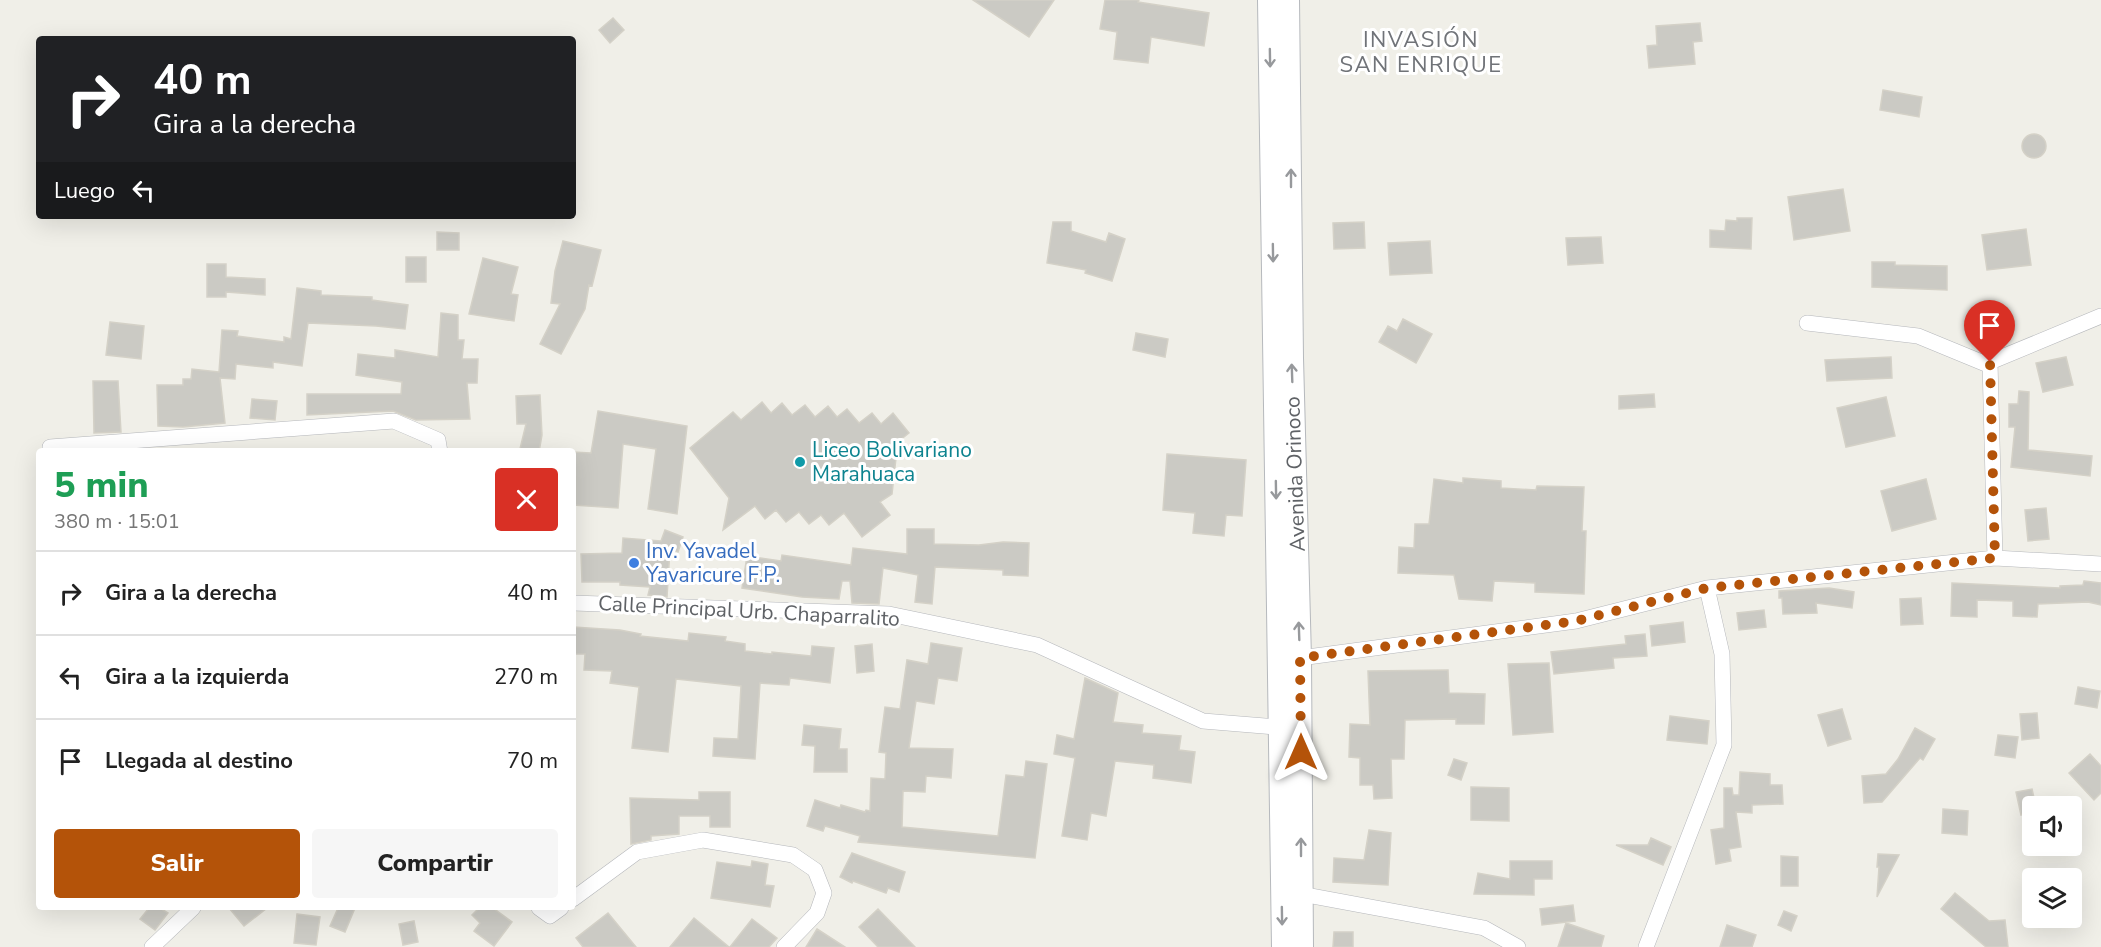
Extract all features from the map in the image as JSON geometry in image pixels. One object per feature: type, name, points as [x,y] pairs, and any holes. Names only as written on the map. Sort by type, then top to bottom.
[{"type":"street","name":"Avenida Orinoco","points":[[1269,0],[1290,728],[1301,894],[1302,947]]},
{"type":"street","name":"Avenida Orinoco","points":[[1283,947],[1290,728],[1300,658],[1292,358],[1288,0]]},
{"type":"street","points":[[1807,323],[1918,336],[1986,364],[2101,316]]},
{"type":"street","points":[[1990,362],[1995,558]]},
{"type":"street","points":[[50,448],[394,421],[438,440],[439,448]]},
{"type":"street","points":[[1300,658],[1576,621],[1707,588],[1995,558],[2101,564]]},
{"type":"street","points":[[1646,947],[1724,745],[1722,654],[1707,588]]},
{"type":"street","name":"Calle Principal Urb. Chaparralito","points":[[576,603],[889,614],[1037,645],[1203,721],[1290,728]]},
{"type":"street","points":[[576,896],[637,852],[703,840],[793,855],[815,870],[824,893],[817,913],[784,947]]},
{"type":"street","points":[[1301,894],[1484,928],[1518,947]]},
{"type":"street","points":[[152,947],[191,910]]},
{"type":"street","points":[[542,910],[549,916],[558,910]]},
{"type":"building","points":[[973,0],[1054,0],[1029,37]]},
{"type":"building","points":[[1105,0],[1139,0],[1138,2],[1209,13],[1204,46],[1151,37],[1148,63],[1114,59],[1117,32],[1100,29]]},
{"type":"building","points":[[613,18],[624,30],[610,43],[599,30]]},
{"type":"building","points":[[1700,23],[1702,41],[1693,42],[1695,64],[1649,68],[1647,46],[1657,45],[1656,26]]},
{"type":"building","points":[[1883,90],[1922,97],[1919,117],[1880,110]]},
{"type":"building","points":[[2034,134],[2043,137],[2046,146],[2043,155],[2034,158],[2025,155],[2022,146],[2025,137]]},
{"type":"building","points":[[1843,189],[1850,231],[1794,240],[1788,197]]},
{"type":"building","points":[[1737,218],[1752,218],[1751,249],[1710,247],[1710,230],[1725,231],[1726,220],[1737,221]]},
{"type":"building","points":[[1053,222],[1071,222],[1071,231],[1106,242],[1109,233],[1125,239],[1112,281],[1085,273],[1086,270],[1047,263]]},
{"type":"building","points":[[1364,222],[1365,248],[1334,249],[1333,223]]},
{"type":"building","points":[[2026,229],[2031,265],[1987,270],[1982,235]]},
{"type":"building","points":[[437,232],[459,233],[459,250],[437,250]]},
{"type":"building","points":[[1601,237],[1603,263],[1568,265],[1566,238]]},
{"type":"building","points":[[563,241],[601,250],[592,286],[589,285],[585,309],[561,354],[540,344],[560,304],[551,303],[555,271]]},
{"type":"building","points":[[1430,241],[1432,273],[1390,275],[1388,243]]},
{"type":"building","points":[[406,257],[426,257],[426,282],[406,282]]},
{"type":"building","points":[[483,258],[518,267],[511,294],[518,295],[514,321],[469,314]]},
{"type":"building","points":[[1872,262],[1947,266],[1947,290],[1872,287]]},
{"type":"building","points":[[207,264],[226,264],[226,277],[265,279],[265,295],[226,292],[226,297],[207,297]]},
{"type":"building","points":[[297,288],[321,291],[321,295],[372,297],[372,300],[408,305],[405,329],[308,323],[302,366],[273,362],[273,368],[236,364],[235,379],[220,378],[225,423],[183,427],[158,426],[157,385],[183,385],[183,379],[191,379],[192,369],[219,372],[222,330],[238,331],[237,336],[284,342],[284,337],[291,339]]},
{"type":"building","points":[[441,313],[458,315],[458,340],[464,340],[462,359],[478,359],[477,383],[467,383],[470,419],[416,420],[393,411],[307,415],[307,394],[401,394],[402,382],[356,375],[358,354],[395,358],[395,350],[438,357]]},
{"type":"building","points":[[1403,319],[1432,334],[1416,363],[1379,342],[1388,326],[1397,331]]},
{"type":"building","points":[[110,322],[144,326],[141,359],[106,355]]},
{"type":"building","points":[[1136,333],[1168,339],[1165,357],[1133,350]]},
{"type":"building","points":[[1891,357],[1892,378],[1827,381],[1825,360]]},
{"type":"building","points":[[2066,357],[2073,385],[2043,392],[2036,363]]},
{"type":"building","points":[[93,381],[118,381],[121,432],[94,433]]},
{"type":"building","points":[[2019,391],[2029,392],[2028,450],[2092,456],[2090,476],[2011,467],[2015,427],[2009,427],[2009,404],[2018,404]]},
{"type":"building","points":[[1654,394],[1655,407],[1619,409],[1619,396]]},
{"type":"building","points":[[540,395],[542,435],[540,448],[520,448],[526,424],[517,424],[516,396]]},
{"type":"building","points":[[1886,397],[1895,436],[1846,447],[1837,408]]},
{"type":"building","points":[[252,399],[277,401],[275,420],[250,418]]},
{"type":"building","name":"Liceo Bolivariano Marahuaca","points":[[762,402],[771,413],[782,403],[792,415],[805,405],[815,417],[828,406],[837,417],[847,409],[859,423],[872,413],[881,424],[893,413],[909,433],[889,449],[896,458],[892,494],[880,502],[890,515],[862,537],[844,513],[829,525],[821,515],[809,524],[799,512],[786,522],[776,510],[765,519],[755,506],[723,530],[729,498],[690,448],[733,412],[741,420]]},
{"type":"building","points":[[598,411],[687,426],[677,514],[648,509],[656,449],[623,444],[618,508],[576,505],[576,452],[591,453]]},
{"type":"building","points":[[1167,454],[1246,460],[1242,516],[1226,515],[1224,536],[1193,533],[1195,513],[1163,510]]},
{"type":"building","points":[[1463,478],[1501,481],[1501,488],[1536,490],[1537,486],[1584,487],[1582,531],[1586,531],[1584,594],[1535,592],[1535,583],[1494,581],[1492,601],[1459,599],[1454,575],[1398,573],[1399,547],[1414,548],[1415,524],[1429,524],[1434,479],[1463,483]]},
{"type":"building","points":[[1926,479],[1936,519],[1892,531],[1881,491]]},
{"type":"building","points":[[2046,508],[2049,539],[2028,541],[2025,510]]},
{"type":"building","points":[[907,529],[934,529],[934,544],[1029,543],[1028,576],[1003,575],[1003,570],[935,567],[932,604],[915,602],[918,575],[883,568],[879,604],[852,603],[850,581],[842,581],[839,599],[802,597],[742,588],[747,556],[781,561],[782,555],[851,565],[853,548],[907,554]]},
{"type":"building","points":[[665,530],[683,537],[678,552],[670,549],[667,597],[648,595],[650,587],[620,585],[620,582],[582,582],[581,554],[622,553],[623,538],[661,541]]},
{"type":"building","points":[[2084,581],[2101,583],[2101,605],[2088,602],[2038,604],[2037,617],[2013,616],[2013,601],[1977,600],[1977,617],[1951,616],[1952,583],[2060,588],[2060,586],[2083,585]]},
{"type":"building","points":[[1829,588],[1854,592],[1852,608],[1816,603],[1817,613],[1783,614],[1779,591]]},
{"type":"building","points":[[1921,598],[1923,624],[1901,625],[1900,599]]},
{"type":"building","points":[[1764,610],[1766,627],[1739,630],[1737,613]]},
{"type":"building","points":[[1683,622],[1685,642],[1652,646],[1650,626]]},
{"type":"building","points":[[576,627],[620,630],[641,634],[640,636],[688,641],[689,633],[726,637],[725,641],[745,644],[745,651],[772,654],[772,652],[811,656],[812,646],[834,648],[830,683],[790,678],[789,685],[760,683],[755,759],[713,756],[714,738],[738,739],[741,686],[676,679],[668,752],[632,748],[639,687],[610,683],[612,671],[584,670],[585,654],[576,654]]},
{"type":"building","points":[[1645,634],[1647,656],[1613,658],[1614,668],[1554,674],[1551,652],[1626,644],[1625,636]]},
{"type":"building","points":[[931,643],[962,648],[957,681],[938,678],[934,704],[916,701],[909,748],[953,749],[951,778],[926,776],[925,792],[903,791],[902,827],[998,836],[1006,775],[1024,777],[1026,761],[1047,764],[1035,858],[858,842],[860,836],[825,826],[823,831],[807,826],[815,800],[840,808],[841,805],[865,812],[870,811],[871,778],[885,779],[886,753],[879,752],[885,707],[900,709],[907,660],[928,664]]},
{"type":"building","points":[[872,644],[874,671],[857,673],[855,646]]},
{"type":"building","points":[[1549,663],[1553,732],[1513,735],[1508,664]]},
{"type":"building","points":[[1448,670],[1449,693],[1485,694],[1484,724],[1456,724],[1456,719],[1405,720],[1404,759],[1391,759],[1392,798],[1374,799],[1373,785],[1360,785],[1360,758],[1349,757],[1350,724],[1370,725],[1368,671]]},
{"type":"building","points":[[1085,678],[1118,693],[1113,722],[1143,725],[1142,733],[1181,736],[1179,750],[1195,752],[1191,783],[1153,778],[1154,765],[1115,761],[1106,816],[1091,813],[1087,840],[1062,836],[1075,758],[1054,754],[1057,735],[1074,739]]},
{"type":"building","points":[[2078,687],[2100,691],[2097,708],[2075,704]]},
{"type":"building","points":[[1842,709],[1851,739],[1828,746],[1818,715]]},
{"type":"building","points":[[2037,713],[2039,738],[2022,740],[2020,714]]},
{"type":"building","points":[[1670,716],[1709,721],[1707,744],[1667,740]]},
{"type":"building","points":[[804,725],[841,729],[839,749],[847,749],[847,772],[814,772],[815,746],[802,745]]},
{"type":"building","points":[[1915,728],[1935,739],[1923,760],[1920,758],[1882,802],[1864,803],[1862,776],[1886,774],[1898,759]]},
{"type":"building","points":[[1998,735],[2018,737],[2015,758],[1995,755]]},
{"type":"building","points":[[2090,754],[2101,766],[2101,793],[2094,800],[2069,773]]},
{"type":"building","points":[[1454,759],[1467,763],[1461,780],[1448,775]]},
{"type":"building","points":[[1740,772],[1770,774],[1770,785],[1782,785],[1783,804],[1752,805],[1752,813],[1736,812],[1741,847],[1729,849],[1731,861],[1716,864],[1711,830],[1724,828],[1724,788],[1732,788],[1733,795],[1739,795]]},
{"type":"building","points":[[1471,787],[1509,788],[1509,821],[1471,820]]},
{"type":"building","points":[[2032,789],[2034,796],[2022,796],[2021,815],[2016,792]]},
{"type":"building","points":[[699,792],[730,792],[730,827],[710,827],[710,816],[679,816],[679,834],[651,836],[651,840],[631,844],[630,798],[699,800]]},
{"type":"building","points":[[1943,809],[1968,811],[1967,835],[1942,833]]},
{"type":"building","points":[[1369,830],[1391,833],[1388,885],[1333,882],[1334,858],[1364,860]]},
{"type":"building","points":[[1651,838],[1671,847],[1663,865],[1616,845],[1648,845]]},
{"type":"building","points":[[852,853],[905,872],[899,892],[888,888],[886,893],[840,877]]},
{"type":"building","points":[[1878,854],[1899,855],[1877,897],[1879,867],[1877,867]]},
{"type":"building","points":[[1781,856],[1798,857],[1798,886],[1781,886]]},
{"type":"building","points":[[752,861],[768,864],[765,885],[774,886],[770,907],[711,898],[717,862],[751,867]]},
{"type":"building","points":[[1510,861],[1552,861],[1552,879],[1534,879],[1534,895],[1474,894],[1478,873],[1510,879]]},
{"type":"building","points":[[1955,893],[1989,921],[2005,920],[2008,947],[1986,947],[1941,909]]},
{"type":"building","points":[[1573,905],[1575,921],[1542,925],[1540,909]]},
{"type":"building","points":[[878,909],[915,947],[878,947],[859,927]]},
{"type":"building","points":[[147,910],[163,910],[168,913],[155,930],[140,919]]},
{"type":"building","points":[[231,910],[264,910],[244,926]]},
{"type":"building","points":[[337,910],[354,910],[345,932],[330,926]]},
{"type":"building","points":[[477,910],[496,910],[512,922],[494,946],[474,931],[480,923],[472,915]]},
{"type":"building","points":[[1784,911],[1797,916],[1791,931],[1778,925]]},
{"type":"building","points":[[608,913],[636,947],[583,947],[576,938]]},
{"type":"building","points":[[297,914],[320,917],[316,945],[294,943]]},
{"type":"building","points":[[694,918],[729,947],[670,947]]},
{"type":"building","points":[[752,919],[777,938],[769,947],[730,947]]},
{"type":"building","points":[[414,921],[418,942],[403,945],[399,924]]},
{"type":"building","points":[[1566,923],[1604,936],[1601,947],[1558,947]]},
{"type":"building","points":[[1727,925],[1756,935],[1752,947],[1720,947]]},
{"type":"building","points":[[817,929],[845,947],[806,947]]},
{"type":"building","points":[[1334,932],[1353,932],[1353,947],[1333,947]]},
{"type":"place","name":"Liceo Bolivariano Marahuaca","points":[[800,462]]},
{"type":"place","name":"Inv. Yavadel Yavaricure F.P.","points":[[634,563]]},
{"type":"district","name":"INVASIÓN SAN ENRIQUE","points":[[1421,52]]},
{"type":"route","points":[[1301,752],[1300,658],[1576,621],[1707,588],[1995,558],[1990,362]]}]
